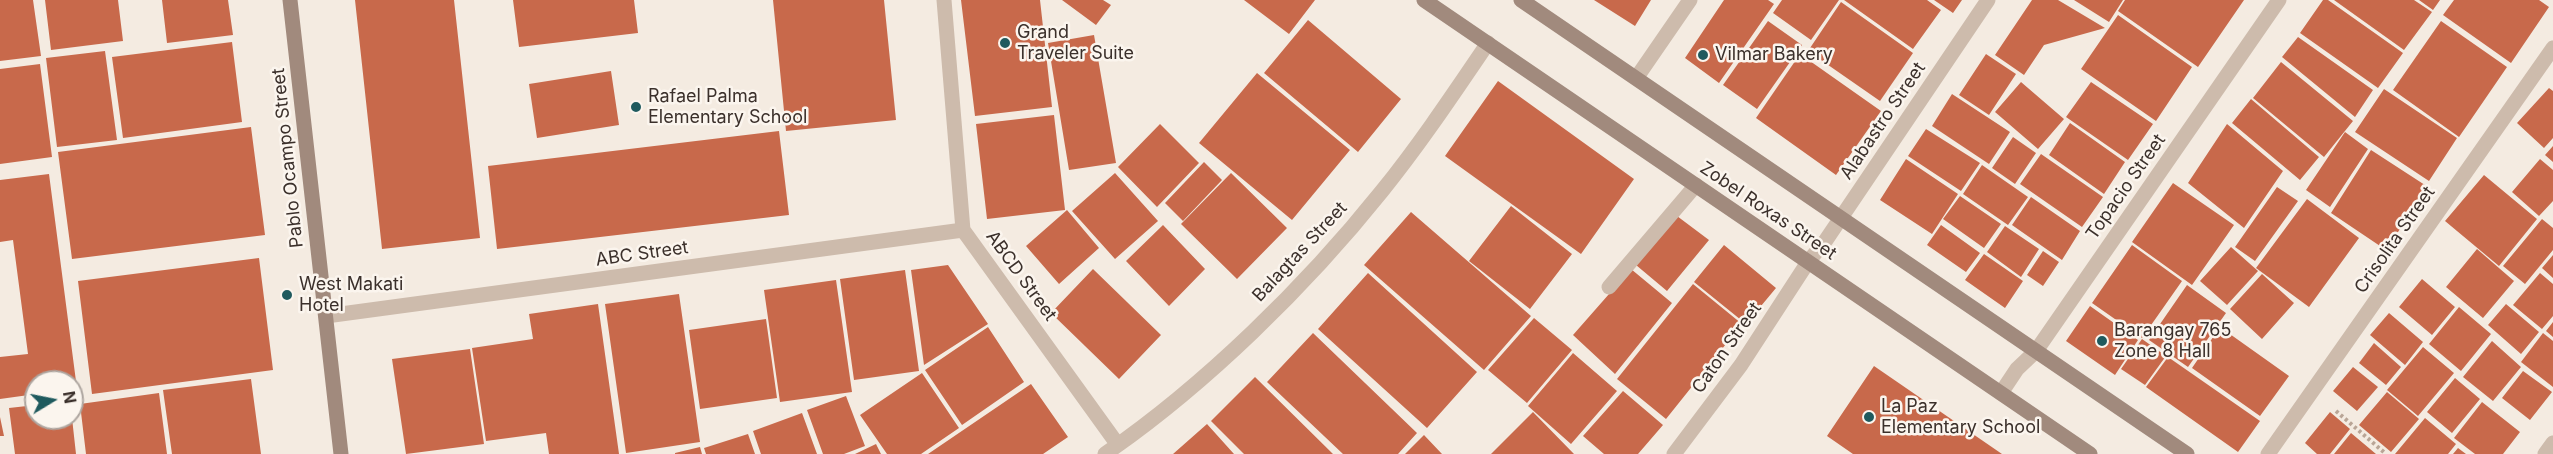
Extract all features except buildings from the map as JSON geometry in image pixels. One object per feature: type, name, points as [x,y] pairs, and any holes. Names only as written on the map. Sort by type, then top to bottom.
[{"type":"main road","name":"Pablo Ocampo Street","points":[[290,0],[341,454]]},
{"type":"main road","name":"Zobel Roxas Street","points":[[1424,0],[2090,454]]},
{"type":"main road","name":"Zobel Roxas Street","points":[[1521,0],[2187,454]]},
{"type":"street","name":"ABCD Street","points":[[944,0],[963,230],[1111,450]]},
{"type":"street","points":[[1637,77],[1690,0]]},
{"type":"street","name":"Alabastro Street","points":[[1808,262],[1840,219],[1988,0]]},
{"type":"street","name":"Topacio Street","points":[[2001,393],[2017,369],[2036,351],[2279,0]]},
{"type":"street","name":"Balagtas Street","points":[[1111,450],[1189,388],[1257,327],[1321,261],[1382,192],[1437,119],[1488,43]]},
{"type":"street","name":"Crisolita Street","points":[[2268,454],[2553,48]]},
{"type":"street","points":[[1609,287],[1696,185]]},
{"type":"street","name":"ABC Street","points":[[326,316],[963,230]]},
{"type":"street","name":"Caton Street","points":[[1674,454],[1741,365],[1808,262]]},
{"type":"street","points":[[2545,454],[2553,443]]},
{"type":"path","points":[[2312,391],[2386,454]]},
{"type":"place","name":"Grand Traveler Suite","points":[[1005,43]]},
{"type":"place","name":"Vilmar Bakery","points":[[1703,55]]},
{"type":"place","name":"Rafael Palma Elementary School","points":[[636,107]]},
{"type":"place","name":"West Makati Hotel","points":[[287,295]]},
{"type":"place","name":"Barangay 765 Zone 8 Hall","points":[[2102,341]]},
{"type":"place","name":"La Paz Elementary School","points":[[1869,417]]}]
